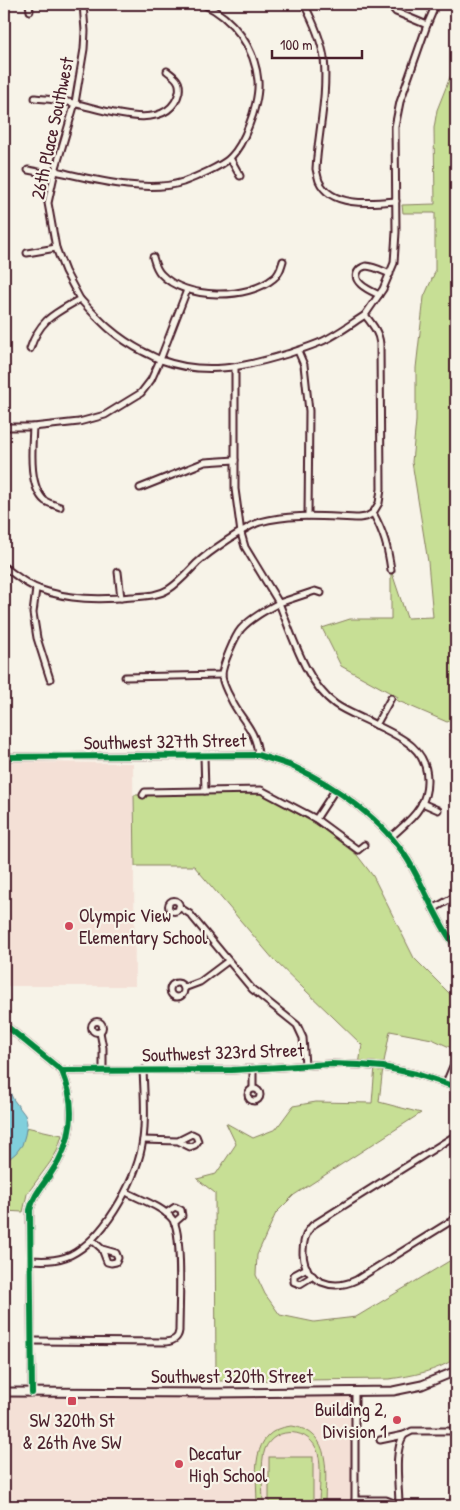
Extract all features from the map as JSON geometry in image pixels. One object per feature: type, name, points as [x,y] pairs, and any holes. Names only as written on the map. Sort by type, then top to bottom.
[{"type":"main road","name":"Southwest 320th Street","points":[[4,1392],[216,1393],[393,1391],[432,1382],[456,1371]]},
{"type":"street","points":[[29,4],[30,11]]},
{"type":"street","name":"26th Place Southwest","points":[[83,4],[84,49],[75,103],[48,203],[56,248],[65,271],[80,299],[100,322],[125,342],[160,360],[197,368],[235,368],[265,361],[322,342],[365,315]]},
{"type":"street","points":[[28,170],[129,185],[157,186],[182,182],[230,158],[245,136],[254,113],[258,82],[252,56],[242,37],[226,18],[203,4]]},
{"type":"street","points":[[304,4],[315,25],[324,57],[324,82],[316,169],[319,182],[331,195],[343,201],[366,203],[396,201]]},
{"type":"street","points":[[389,4],[396,12],[427,25]]},
{"type":"street","points":[[4,566],[36,589],[64,596],[88,599],[153,595],[168,589],[184,578],[197,563],[211,552],[259,522],[308,516],[359,518],[373,513],[379,503],[381,489],[380,344],[376,330],[365,315],[383,289],[394,263],[396,232],[395,127],[400,102],[436,4]]},
{"type":"street","points":[[35,98],[75,103],[128,115],[154,116],[164,113],[176,100],[180,85],[177,79],[167,70]]},
{"type":"street","points":[[230,158],[240,176]]},
{"type":"street","points":[[28,253],[56,248]]},
{"type":"street","points":[[153,257],[156,269],[163,276],[187,290],[214,295],[235,294],[250,290],[275,278],[283,261]]},
{"type":"street","points":[[379,295],[358,282],[356,277],[358,272],[367,266],[390,274]]},
{"type":"street","points":[[4,427],[33,427],[79,422],[106,415],[141,393],[151,380],[160,360],[187,290]]},
{"type":"street","points":[[30,349],[41,325],[50,317],[80,299]]},
{"type":"street","points":[[298,350],[304,365],[309,411],[308,516]]},
{"type":"street","points":[[235,368],[235,489],[241,533],[245,546],[279,603],[303,659],[318,687],[335,704],[396,735],[418,752],[423,759],[427,771],[426,793],[422,803],[409,820],[391,837]]},
{"type":"street","points":[[33,427],[33,475],[37,490],[44,500],[60,507]]},
{"type":"street","points":[[140,488],[205,462],[235,460]]},
{"type":"street","points":[[373,513],[388,545],[392,570]]},
{"type":"street","points":[[118,572],[121,598]]},
{"type":"street","points":[[36,589],[34,621],[37,638],[50,679]]},
{"type":"street","points":[[258,755],[257,742],[230,697],[222,675],[230,648],[241,630],[257,616],[279,603],[315,591],[321,593]]},
{"type":"street","points":[[125,677],[222,675]]},
{"type":"street","points":[[376,725],[391,698]]},
{"type":"street","name":"Southwest 327th Street","points":[[4,757],[258,755],[293,766],[361,807],[391,837],[408,860],[433,909],[456,947]]},
{"type":"street","points":[[204,756],[205,791]]},
{"type":"street","points":[[143,795],[145,792],[261,790],[316,819],[358,850],[364,845]]},
{"type":"street","points":[[316,819],[335,790]]},
{"type":"street","points":[[422,803],[438,810]]},
{"type":"street","points":[[433,909],[456,896]]},
{"type":"street","points":[[179,907],[190,914],[255,993],[297,1025],[304,1038],[305,1065]]},
{"type":"street","points":[[184,988],[200,982],[228,961]]},
{"type":"street","points":[[4,1024],[62,1070],[70,1093],[70,1130],[61,1156],[31,1205],[32,1392]]},
{"type":"street","points":[[100,1032],[103,1048],[103,1070]]},
{"type":"street","points":[[446,1083],[456,1059]]},
{"type":"street","name":"Southwest 323rd Street","points":[[62,1070],[253,1070],[330,1064],[375,1066],[416,1074],[456,1087]]},
{"type":"street","points":[[31,1260],[55,1260],[75,1253],[92,1240],[113,1213],[126,1192],[143,1140],[143,1070]]},
{"type":"street","name":"Southwest 323rd Street","points":[[253,1070],[253,1088]]},
{"type":"street","points":[[456,1135],[313,1225],[307,1232],[304,1241],[304,1258],[310,1272],[321,1282],[339,1285],[350,1283],[456,1218]]},
{"type":"street","points":[[143,1140],[178,1141]]},
{"type":"street","points":[[32,1341],[166,1342],[175,1339],[179,1328],[179,1244],[173,1220],[166,1213],[126,1192]]},
{"type":"street","points":[[166,1213],[175,1207],[181,1210],[182,1216],[173,1220]]},
{"type":"street","points":[[92,1240],[102,1248]]},
{"type":"street","points":[[355,1391],[354,1503],[386,1500],[398,1506],[434,1506]]},
{"type":"street","points":[[380,1440],[404,1435],[412,1431],[456,1431]]},
{"type":"street","points":[[398,1506],[399,1451],[400,1442],[404,1435]]},
{"type":"shaded area","name":"Olympic View Elementary School","points":[[4,762],[133,763],[135,986],[4,986]]},
{"type":"shaded area","name":"Decatur High School","points":[[355,1391],[355,1506],[4,1506],[4,1392]]},
{"type":"green space","points":[[456,62],[456,719],[447,722],[396,700],[398,697],[341,666],[322,628],[350,619],[391,619],[391,570],[407,618],[433,617],[428,562],[412,462],[416,421],[416,368],[424,297],[435,272],[435,213],[403,213],[402,205],[435,204],[434,128],[437,110]]},
{"type":"green space","points":[[261,793],[319,826],[357,855],[373,876],[414,958],[456,1000],[456,1050],[432,1039],[390,1031],[379,1102],[421,1113],[294,1195],[276,1213],[257,1255],[256,1275],[265,1294],[280,1315],[314,1322],[356,1317],[456,1257],[456,1358],[449,1363],[424,1372],[389,1379],[216,1381],[215,1193],[197,1179],[216,1174],[236,1144],[226,1123],[253,1138],[276,1129],[293,1106],[316,1102],[372,1103],[375,1066],[359,1065],[362,1045],[274,960],[194,866],[135,866],[134,795]]},
{"type":"green space","points":[[26,1127],[62,1135],[57,1151],[27,1194],[23,1212],[4,1211],[4,1163],[19,1147],[24,1138]]},
{"type":"green space","points":[[291,1426],[305,1430],[314,1436],[321,1445],[326,1468],[325,1506],[319,1506],[319,1458],[314,1445],[301,1434],[284,1433],[270,1441],[265,1449],[262,1469],[263,1506],[257,1506],[256,1468],[261,1445],[268,1436],[277,1430]]},
{"type":"green space","points":[[269,1457],[313,1457],[313,1506],[269,1506]]},
{"type":"water","points":[[4,1078],[13,1099],[25,1115],[27,1123],[22,1145],[4,1163]]},
{"type":"cycle path","points":[[4,757],[258,755],[290,765],[326,784],[358,806],[386,831],[408,860],[442,926],[456,947]]},
{"type":"cycle path","points":[[4,1024],[62,1071],[232,1070],[330,1064],[359,1065],[383,1067],[416,1074],[456,1087]]},
{"type":"cycle path","points":[[32,1393],[30,1210],[36,1195],[58,1161],[68,1136],[71,1110],[70,1097],[62,1071]]},
{"type":"place","name":"Olympic View Elementary School","points":[[69,926]]},
{"type":"place","name":"SW 320th St & 26th Ave SW","points":[[72,1401]]},
{"type":"place","name":"Building 2, Division 1","points":[[397,1420]]},
{"type":"place","name":"Decatur High School","points":[[179,1464]]}]
